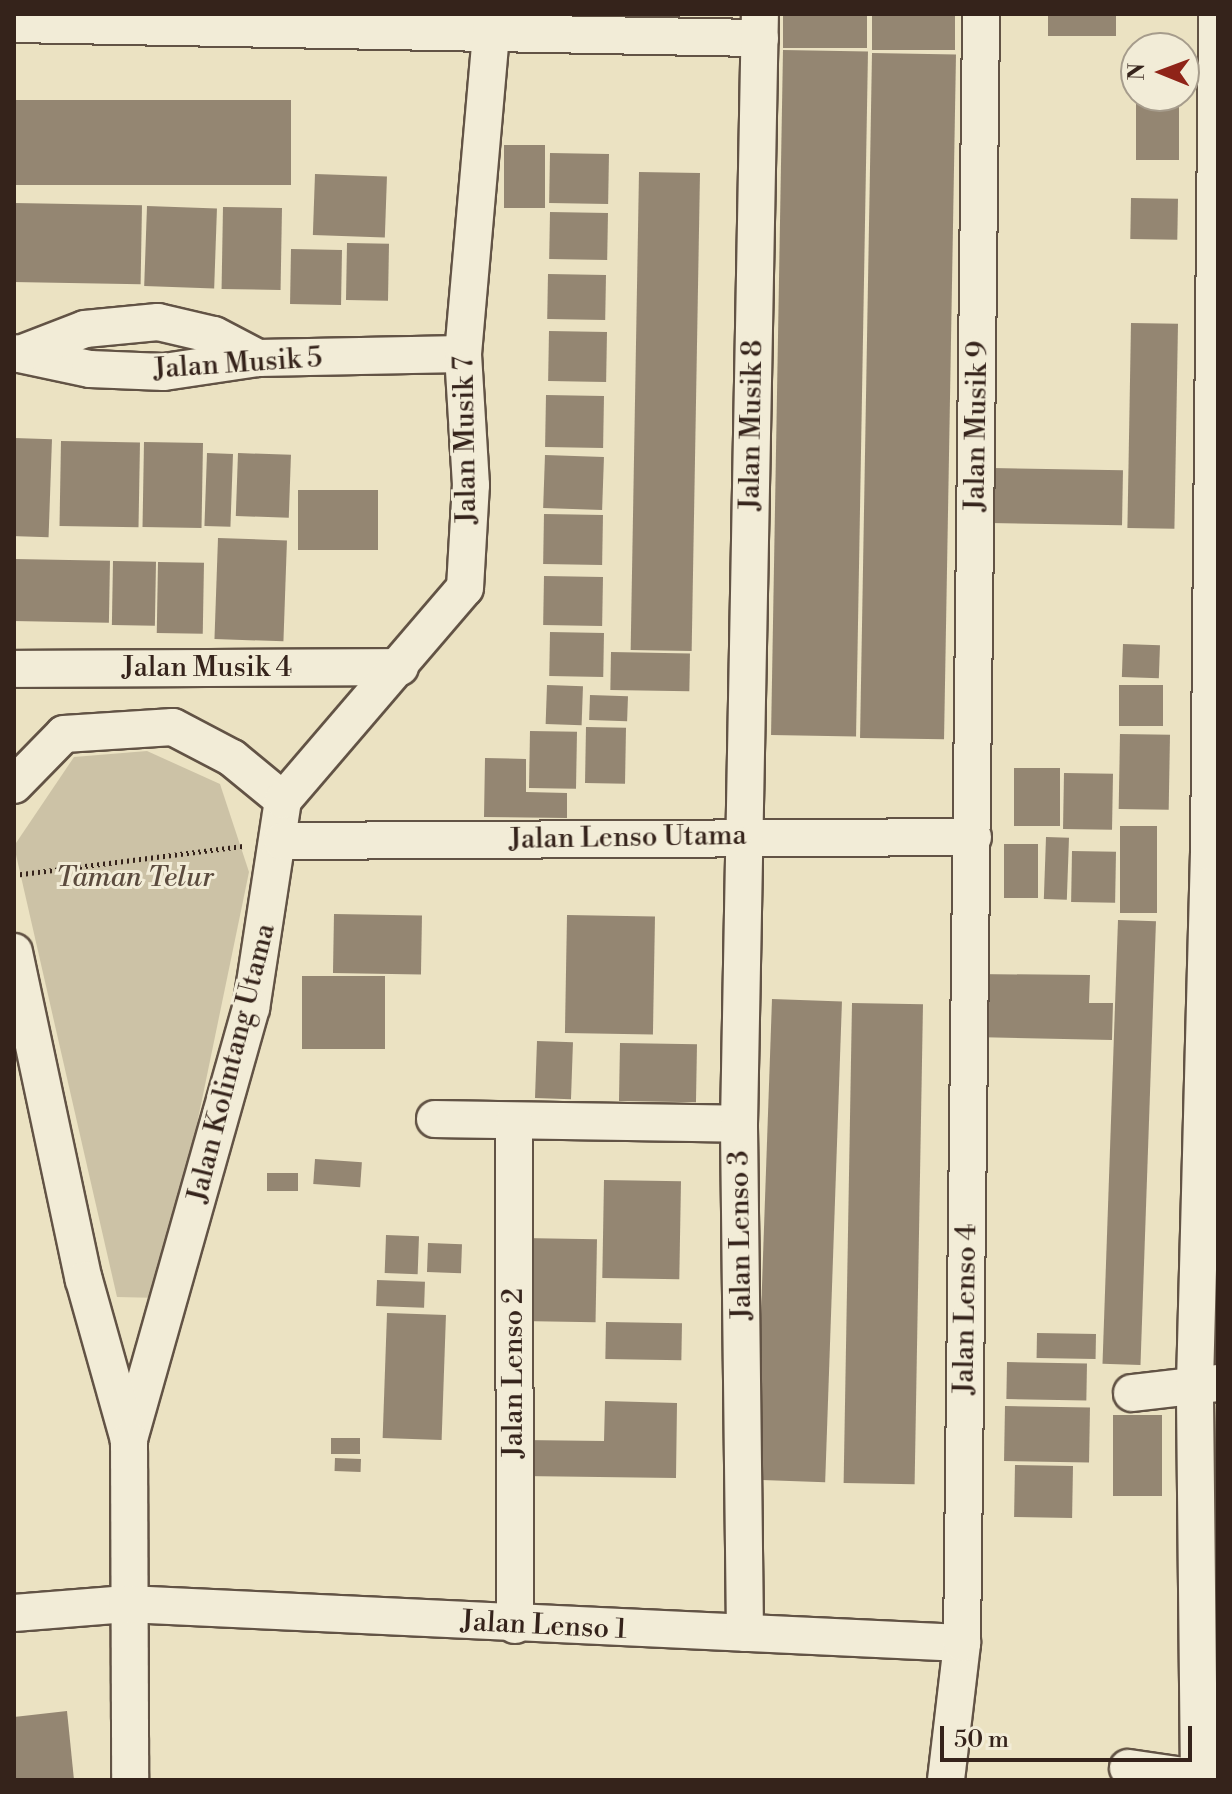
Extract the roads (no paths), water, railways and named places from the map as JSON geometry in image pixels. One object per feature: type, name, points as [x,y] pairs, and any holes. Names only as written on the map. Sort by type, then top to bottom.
[{"type":"street","name":"Jalan Musik 9","points":[[973,837],[981,14]]},
{"type":"street","points":[[1128,1768],[1204,1779],[1214,852],[1217,14]]},
{"type":"street","points":[[14,24],[760,26]]},
{"type":"street","name":"Jalan Musik 7","points":[[283,800],[465,588],[471,485],[463,354],[492,25]]},
{"type":"street","name":"Jalan Musik 8","points":[[742,836],[760,26]]},
{"type":"street","points":[[17,354],[85,329],[158,322],[214,335],[258,358]]},
{"type":"street","name":"Jalan Musik 5","points":[[17,354],[90,369],[164,372],[258,358],[463,354]]},
{"type":"street","name":"Jalan Musik 4","points":[[14,669],[400,667]]},
{"type":"street","points":[[14,785],[64,734],[173,727],[232,758],[283,800]]},
{"type":"street","name":"Jalan Kolintang Utama","points":[[130,1780],[127,1604],[129,1440],[251,1008],[282,841],[283,800]]},
{"type":"street","name":"Jalan Lenso 3","points":[[742,836],[739,1124],[745,1633]]},
{"type":"street","name":"Jalan Lenso Utama","points":[[282,841],[973,837]]},
{"type":"street","name":"Jalan Lenso 4","points":[[946,1780],[962,1643],[973,837]]},
{"type":"street","name":"Jalan Kolintang Utama","points":[[14,952],[84,1280],[129,1440]]},
{"type":"street","points":[[435,1119],[739,1124]]},
{"type":"street","name":"Jalan Lenso 2","points":[[514,1122],[515,1625]]},
{"type":"street","points":[[1132,1393],[1206,1383]]},
{"type":"street","name":"Jalan Lenso 1","points":[[14,1613],[127,1604],[515,1625],[962,1643]]},
{"type":"park label","name":"Taman Telur","points":[[135,878]]}]
